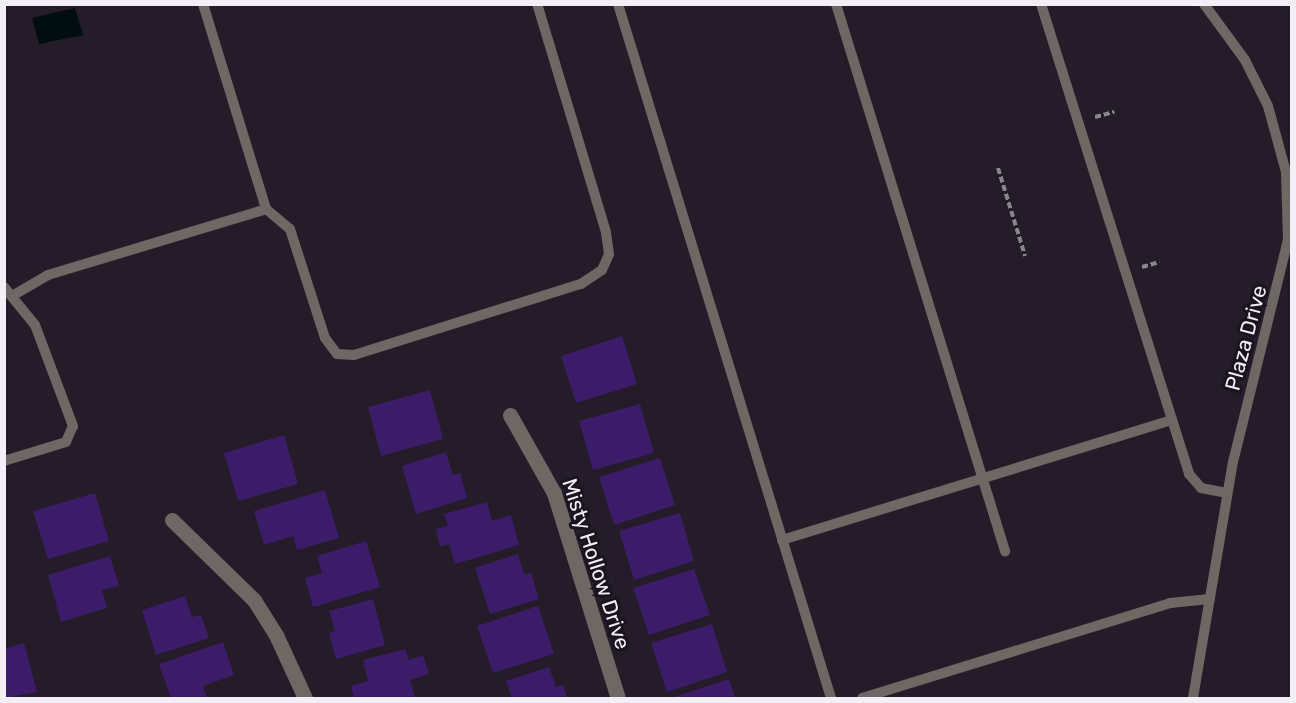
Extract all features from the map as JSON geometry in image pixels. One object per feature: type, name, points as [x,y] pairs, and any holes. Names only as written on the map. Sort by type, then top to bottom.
[{"type":"street","name":"Misty Hollow Drive","points":[[510,416],[557,502],[618,699]]},
{"type":"street","points":[[172,520],[254,600],[276,635],[305,699]]},
{"type":"lane","points":[[203,4],[266,209],[290,229],[325,338],[337,354],[354,355],[570,288],[602,270],[609,254],[606,232],[537,4]]},
{"type":"lane","points":[[618,4],[831,699]]},
{"type":"lane","points":[[836,4],[1005,551]]},
{"type":"lane","points":[[1041,4],[1189,474],[1201,488],[1227,493]]},
{"type":"lane","name":"Plaza Drive","points":[[1193,699],[1227,493],[1284,269],[1289,203],[1286,172],[1268,106],[1245,60],[1204,4]]},
{"type":"lane","points":[[4,462],[66,442],[74,426],[35,325],[8,291],[48,275],[266,209]]},
{"type":"lane","points":[[782,540],[1171,420]]},
{"type":"lane","points":[[862,699],[1170,603],[1210,599]]},
{"type":"path","points":[[998,168],[1025,256]]},
{"type":"shaded area","points":[[75,8],[83,35],[39,44],[32,18]]},
{"type":"building","points":[[622,336],[637,384],[576,403],[561,356]]},
{"type":"building","points":[[430,390],[443,439],[381,456],[368,407]]},
{"type":"building","points":[[640,404],[654,453],[593,470],[579,421]]},
{"type":"building","points":[[284,435],[298,484],[238,501],[224,453]]},
{"type":"building","points":[[446,452],[453,475],[460,473],[467,498],[416,514],[402,466]]},
{"type":"building","points":[[660,458],[675,505],[614,525],[599,477]]},
{"type":"building","points":[[325,490],[339,538],[297,550],[293,536],[264,545],[254,511]]},
{"type":"building","points":[[95,493],[109,541],[48,559],[33,511]]},
{"type":"building","points":[[487,502],[492,521],[511,515],[519,545],[455,564],[449,544],[440,547],[436,529],[448,526],[444,514]]},
{"type":"building","points":[[680,513],[694,561],[634,580],[619,531]]},
{"type":"building","points":[[366,541],[380,587],[313,607],[305,578],[322,573],[317,556]]},
{"type":"building","points":[[518,554],[524,574],[531,573],[539,599],[490,614],[475,568]]},
{"type":"building","points":[[110,556],[119,586],[102,590],[107,608],[61,622],[48,575]]},
{"type":"building","points":[[694,569],[710,615],[649,635],[633,588]]},
{"type":"building","points":[[185,596],[192,617],[201,615],[209,638],[156,655],[142,610]]},
{"type":"building","points":[[373,599],[385,645],[336,659],[329,633],[335,631],[329,611]]},
{"type":"building","points":[[538,606],[554,654],[493,673],[477,626]]},
{"type":"building","points":[[712,624],[727,672],[667,692],[651,643]]},
{"type":"building","points":[[223,642],[234,675],[203,686],[207,698],[171,698],[159,664]]},
{"type":"building","points":[[24,643],[37,692],[4,698],[4,649]]},
{"type":"building","points":[[405,649],[409,660],[423,655],[429,674],[410,680],[415,698],[354,698],[351,686],[368,681],[363,660]]},
{"type":"building","points":[[549,667],[556,687],[563,685],[567,698],[512,698],[506,681]]},
{"type":"building","points":[[729,679],[735,698],[671,698]]}]
